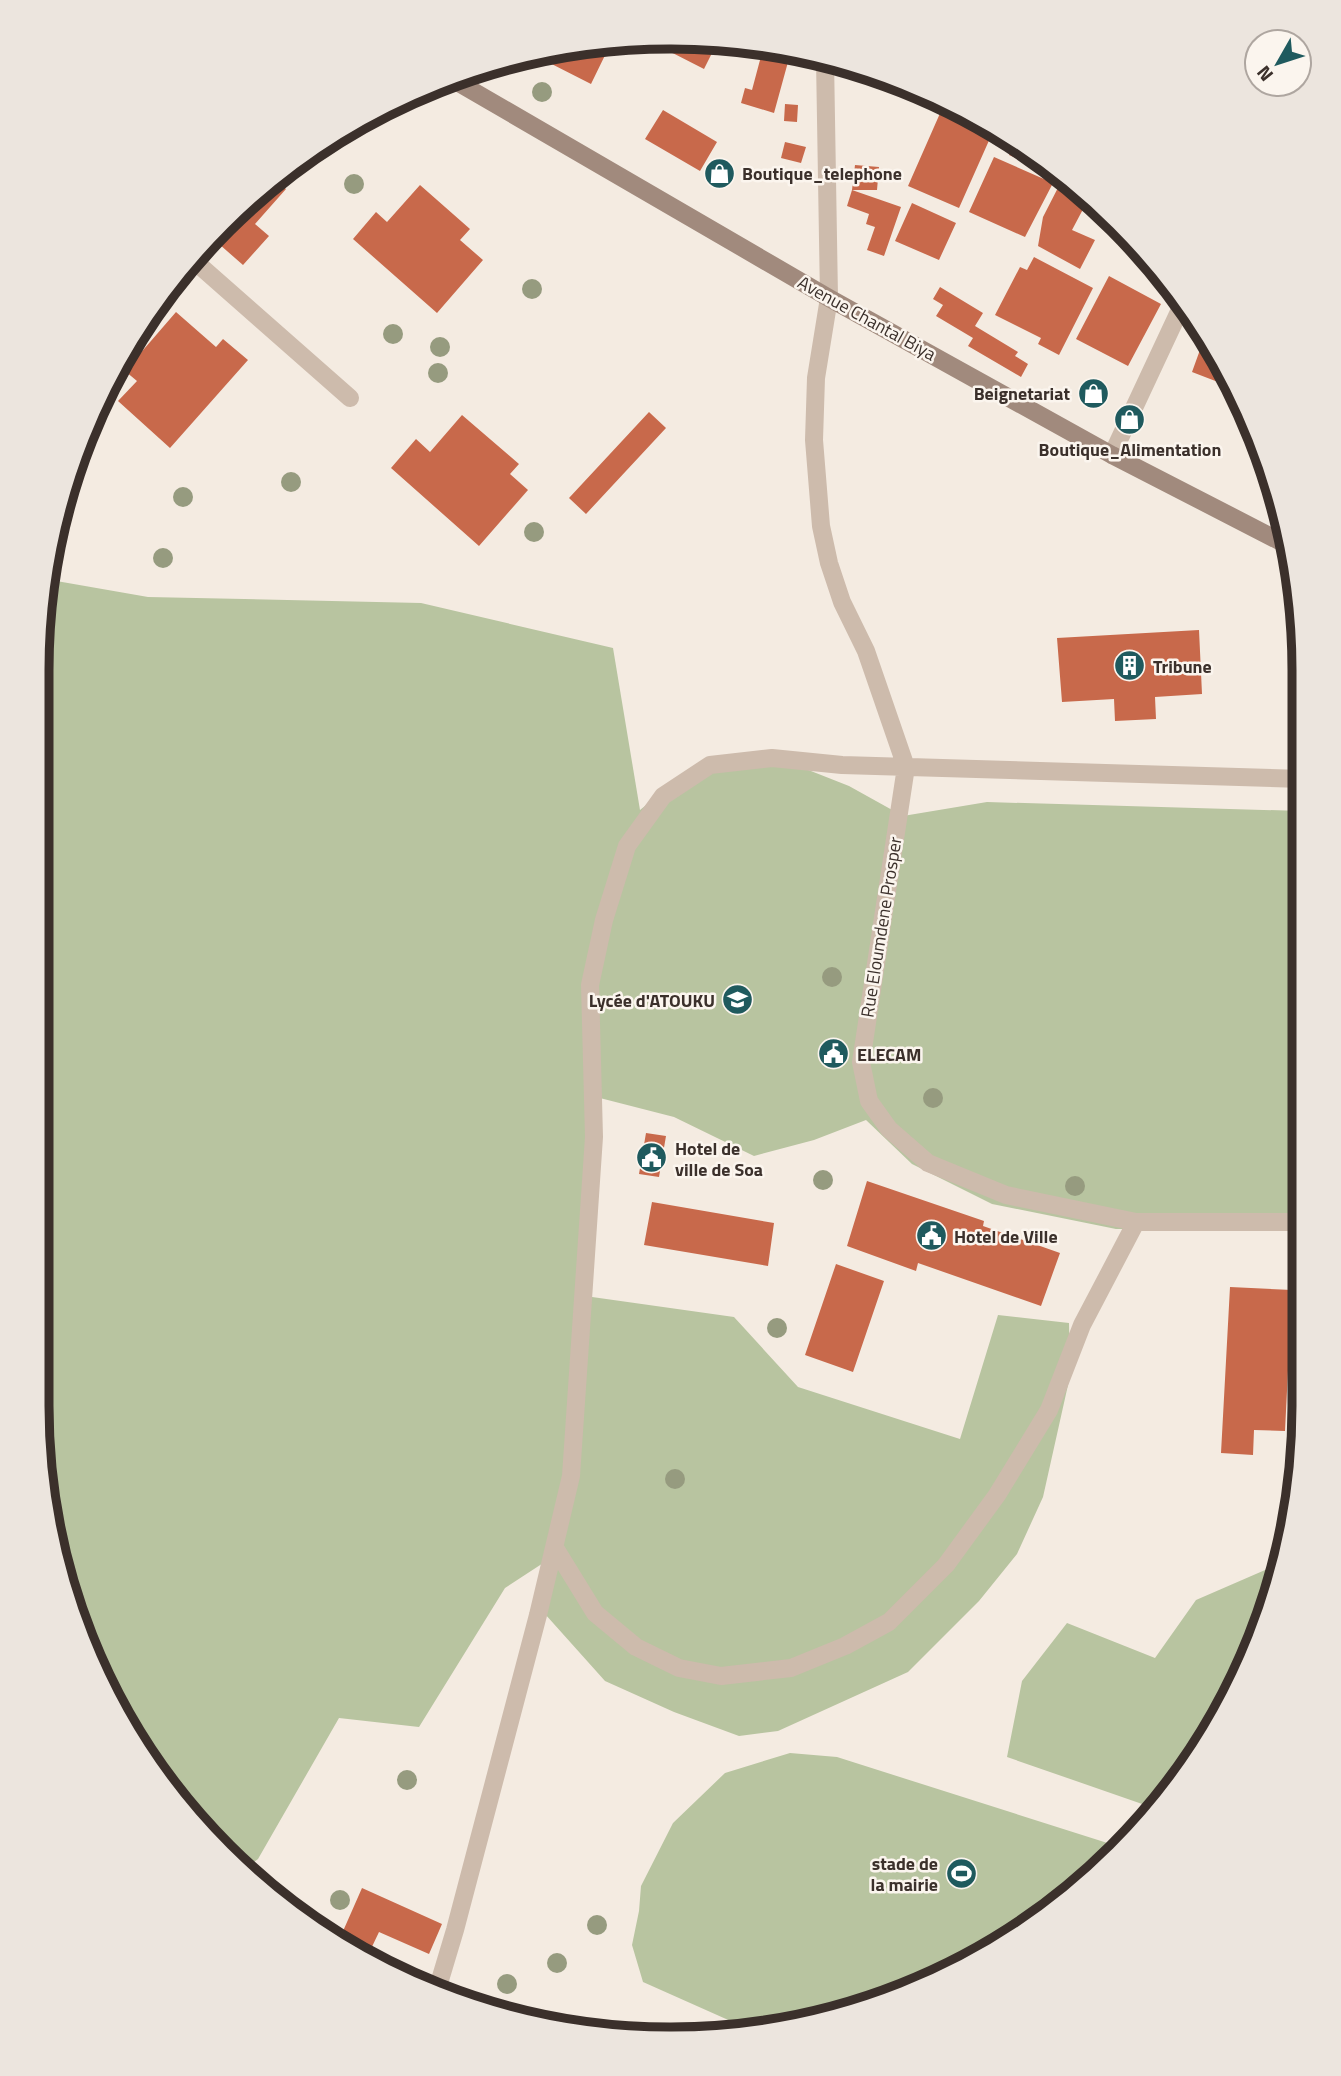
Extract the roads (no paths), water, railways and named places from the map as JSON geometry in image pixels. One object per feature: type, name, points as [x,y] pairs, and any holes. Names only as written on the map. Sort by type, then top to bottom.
[{"type":"main road","name":"Avenue Chantal Biya","points":[[463,85],[829,298],[1112,455],[1278,540]]},
{"type":"street","points":[[825,69],[829,298],[816,390],[814,440],[821,526],[829,563],[842,602],[866,651],[906,767]]},
{"type":"street","points":[[199,265],[350,398]]},
{"type":"street","points":[[1112,455],[1178,313]]},
{"type":"street","points":[[439,1982],[555,1548],[571,1476],[594,1137],[590,985],[604,920],[627,846],[663,796],[710,765],[772,758],[842,765],[1292,779]]},
{"type":"street","name":"Rue Eloumdene Prosper","points":[[906,767],[861,1062],[869,1101],[889,1129],[928,1163],[1006,1195],[1136,1222],[1292,1222]]},
{"type":"street","points":[[555,1548],[595,1613],[636,1647],[679,1668],[721,1676],[791,1668],[845,1646],[889,1622],[946,1565],[997,1495],[1049,1410],[1082,1325],[1136,1222]]},
{"type":"place","name":"Boutique_telephone","points":[[719,173]]},
{"type":"place","name":"Beignetariat","points":[[1093,393]]},
{"type":"place","name":"Boutique_Alimentation","points":[[1130,419]]},
{"type":"place","name":"Tribune","points":[[1130,666]]},
{"type":"place","name":"Lycée d'ATOUKU","points":[[738,1000]]},
{"type":"place","name":"ELECAM","points":[[834,1054]]},
{"type":"place","name":"Hotel de ville de Soa","points":[[652,1158]]},
{"type":"place","name":"Hotel de Ville","points":[[931,1236]]},
{"type":"place","name":"stade de la mairie","points":[[961,1873]]}]
